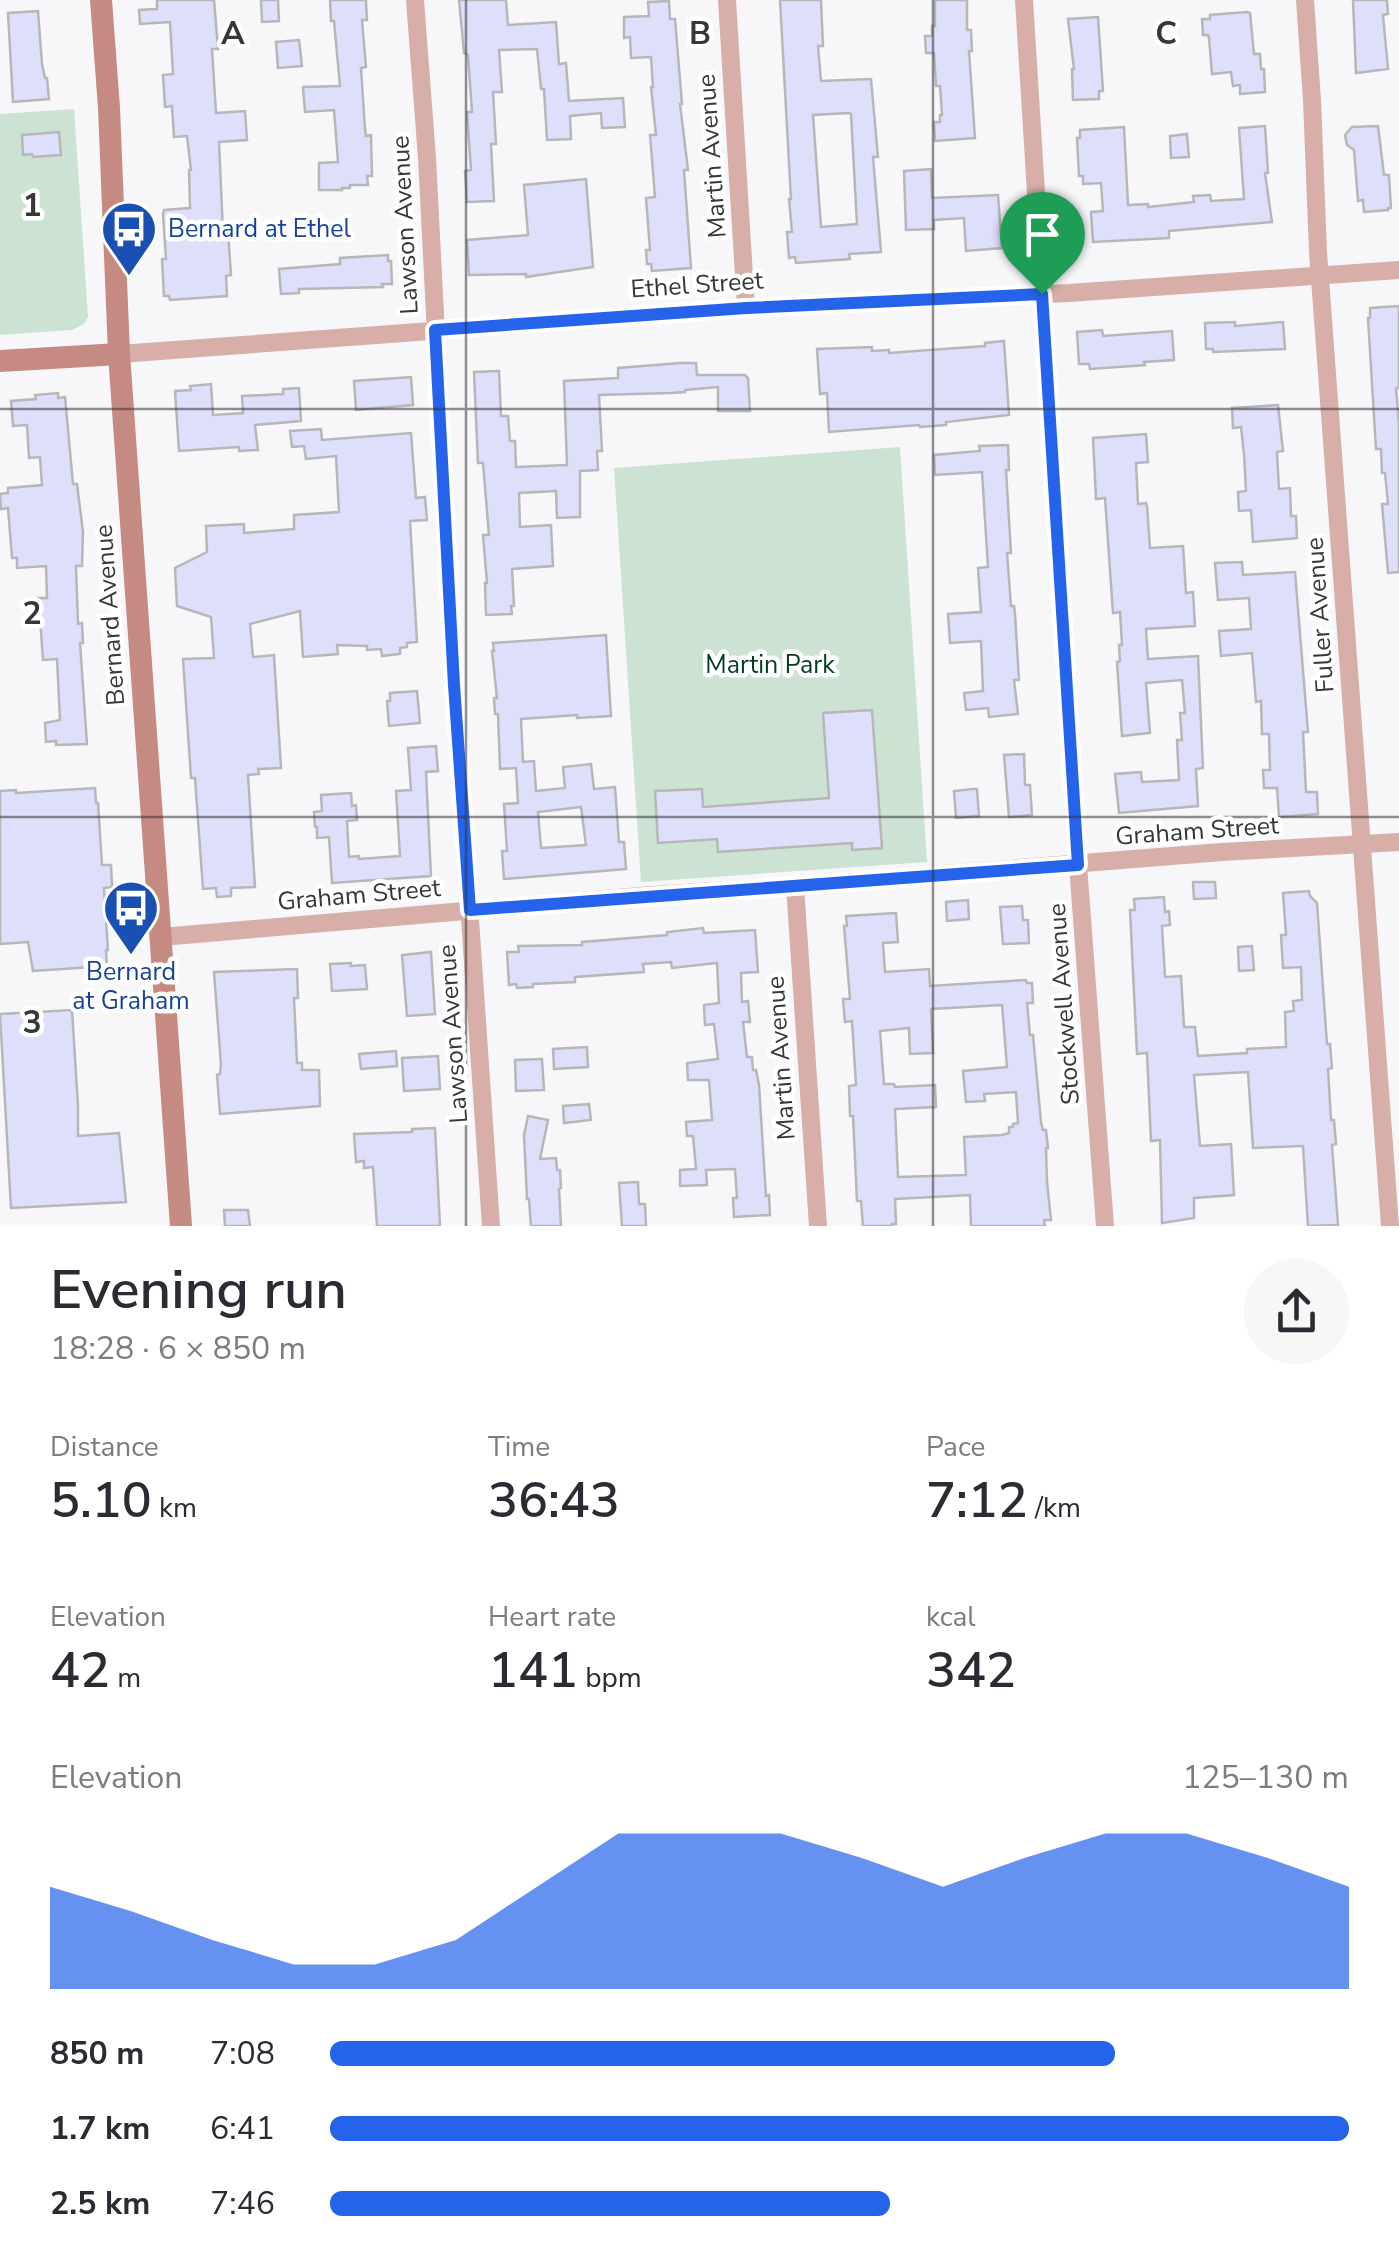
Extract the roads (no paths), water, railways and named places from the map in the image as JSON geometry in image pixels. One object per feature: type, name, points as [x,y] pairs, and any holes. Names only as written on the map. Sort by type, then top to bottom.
[{"type":"street","name":"Bernard Avenue","points":[[101,0],[119,354],[180,1226]]},
{"type":"street","name":"Lawson Avenue","points":[[416,0],[454,685],[491,1226]]},
{"type":"street","name":"Martin Avenue","points":[[727,0],[746,308]]},
{"type":"street","name":"Stockwell Avenue","points":[[1024,0],[1078,865],[1105,1226]]},
{"type":"street","name":"Fuller Avenue","points":[[1305,0],[1320,275],[1390,1226]]},
{"type":"street","name":"Ethel Street","points":[[0,361],[746,308],[1042,294],[1399,270]]},
{"type":"street","name":"Graham Street","points":[[161,937],[652,895],[1399,842]]},
{"type":"street","name":"Martin Avenue","points":[[795,886],[818,1226]]},
{"type":"place","name":"Bernard at Ethel","points":[[129,278]]},
{"type":"place","name":"Bernard at Graham","points":[[131,957]]},
{"type":"park label","name":"Martin Park","points":[[770,665]]}]
